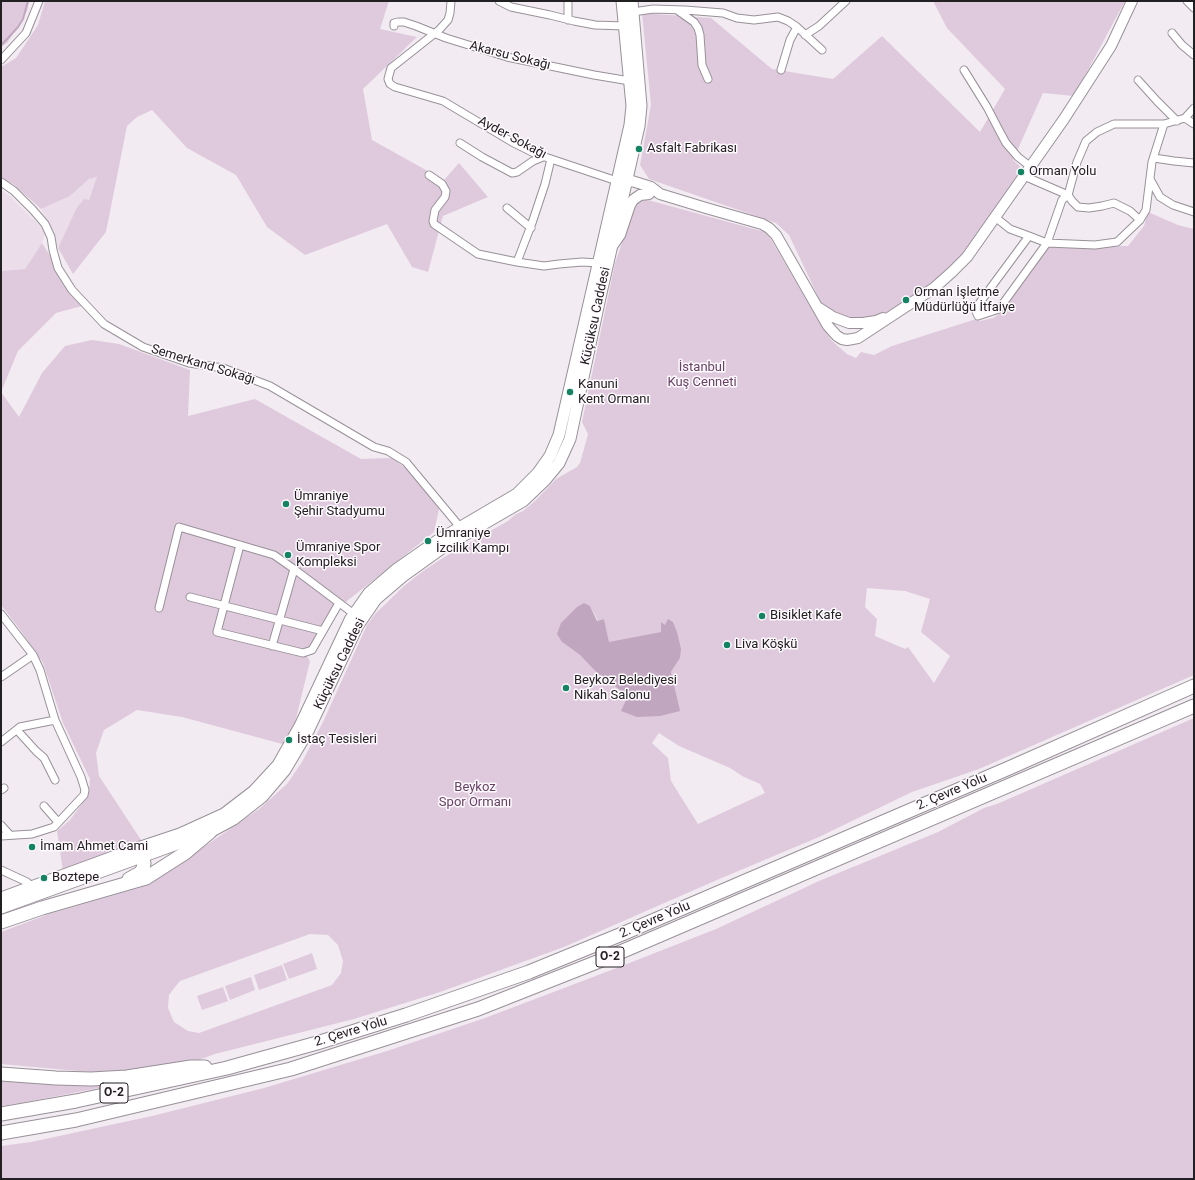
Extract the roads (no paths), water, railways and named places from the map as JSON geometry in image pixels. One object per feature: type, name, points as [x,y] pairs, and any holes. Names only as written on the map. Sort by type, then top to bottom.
[{"type":"highway","name":"2. Çevre Yolu","points":[[1,1114],[76,1101],[226,1068],[317,1043],[406,1015],[529,972],[622,934],[1002,771],[1194,686]]},
{"type":"highway","name":"2. Çevre Yolu","points":[[1,1133],[76,1120],[291,1068],[478,1009],[609,957],[1194,706]]},
{"type":"highway","points":[[1,922],[146,878],[186,853],[210,832]]},
{"type":"highway","points":[[76,898],[140,873],[143,869],[144,863],[137,854]]},
{"type":"highway","points":[[1,1074],[91,1079],[127,1077],[191,1066],[226,1068]]},
{"type":"main road","name":"Küçüksu Caddesi","points":[[595,300],[612,247],[622,182],[631,143],[628,135],[632,106],[630,81],[629,8],[622,1]]},
{"type":"main road","name":"Küçüksu Caddesi","points":[[1,898],[80,880],[112,868],[137,854],[224,814],[275,774],[285,770],[308,731],[358,625],[358,616],[403,576],[463,531],[508,504],[523,501],[545,480],[559,463],[571,432],[595,300],[599,263],[622,182],[631,161],[639,126],[641,106],[629,25]]},
{"type":"main road","name":"Küçüksu Caddesi","points":[[1,908],[34,891],[137,854],[210,832],[234,819],[262,797],[275,774]]},
{"type":"street","points":[[1,60],[26,33],[39,1]]},
{"type":"street","points":[[434,33],[448,20],[451,1]]},
{"type":"street","points":[[499,1],[511,7],[595,25],[629,25]]},
{"type":"street","points":[[568,1],[568,20]]},
{"type":"street","points":[[805,35],[819,26],[846,1]]},
{"type":"street","points":[[622,182],[632,181],[650,191],[762,224],[770,228],[776,235],[828,326],[837,336],[845,339],[858,338],[934,288],[967,257],[1064,119],[1111,46],[1132,1]]},
{"type":"street","points":[[1188,1],[1194,8]]},
{"type":"street","points":[[629,8],[723,14],[737,18],[754,20],[778,17],[788,20],[822,50]]},
{"type":"street","points":[[677,10],[694,22],[698,28],[700,35],[702,65],[708,79]]},
{"type":"street","name":"Akarsu Sokağı","points":[[394,26],[394,23],[404,22],[446,38],[507,57],[630,81]]},
{"type":"street","points":[[781,70],[790,40],[797,27]]},
{"type":"street","name":"Ayder Sokağı","points":[[434,33],[391,68],[388,79],[390,84],[395,87],[443,101],[512,142],[536,154],[622,182]]},
{"type":"street","points":[[1172,33],[1182,45],[1194,55]]},
{"type":"street","points":[[964,70],[987,107],[1006,143],[1018,157],[1031,167]]},
{"type":"street","points":[[1138,80],[1177,121]]},
{"type":"street","points":[[1029,236],[975,309],[978,316],[999,309],[1047,243],[1062,200],[1068,196],[1077,162],[1086,141],[1097,132],[1114,124],[1164,124],[1184,118],[1194,108]]},
{"type":"street","points":[[1184,118],[1194,124]]},
{"type":"street","points":[[995,217],[1010,229],[1047,243],[1095,245],[1117,242],[1140,220],[1146,210],[1154,158],[1164,124]]},
{"type":"street","points":[[460,142],[482,157],[512,173],[517,172],[533,161],[547,158],[545,184],[531,228],[517,262]]},
{"type":"street","points":[[1154,158],[1194,162]]},
{"type":"street","points":[[631,161],[640,180],[650,191]]},
{"type":"street","points":[[429,175],[442,184],[446,191],[445,197],[435,210],[432,221],[434,224],[478,254],[544,266],[582,262],[599,263]]},
{"type":"street","points":[[1024,176],[1068,196],[1078,207],[1089,208],[1114,203],[1130,211],[1140,220]]},
{"type":"street","points":[[1150,179],[1160,197],[1173,205],[1194,212]]},
{"type":"street","name":"Semerkand Sokağı","points":[[1,182],[14,191],[45,224],[58,268],[72,290],[104,324],[143,347],[189,363],[223,368],[270,386],[374,447],[388,452],[406,462],[463,531]]},
{"type":"street","points":[[612,247],[620,235],[633,200],[650,191]]},
{"type":"street","points":[[507,208],[531,228]]},
{"type":"street","points":[[818,308],[833,317],[854,326],[855,331],[852,338],[845,339]]},
{"type":"street","points":[[849,323],[863,324],[894,314]]},
{"type":"street","points":[[159,608],[179,528],[274,556],[358,616]]},
{"type":"street","points":[[240,546],[217,632],[303,653],[312,650],[339,603]]},
{"type":"street","points":[[272,646],[294,569]]},
{"type":"street","points":[[190,597],[324,631]]},
{"type":"street","points":[[1,614],[32,655],[40,670],[55,720],[81,777],[85,790],[84,795],[54,827],[32,834],[1,836]]},
{"type":"street","points":[[2,674],[32,655]]},
{"type":"street","points":[[1,742],[20,727],[55,720]]},
{"type":"street","points":[[17,730],[44,758],[55,780]]},
{"type":"street","points":[[44,806],[58,822]]},
{"type":"street","points":[[1,825],[10,835]]},
{"type":"street","points":[[1,870],[27,882],[34,891]]},
{"type":"waterway","points":[[1,45],[18,27],[23,19],[28,1]]},
{"type":"place","name":"Asfalt Fabrikası","points":[[639,149]]},
{"type":"place","name":"Orman Yolu","points":[[1021,172]]},
{"type":"place","name":"Orman İşletme Müdürlüğü İtfaiye","points":[[906,300]]},
{"type":"place","name":"Kanuni Kent Ormanı","points":[[570,392]]},
{"type":"place","name":"Ümraniye Şehir Stadyumu","points":[[286,504]]},
{"type":"place","name":"Ümraniye İzcilik Kampı","points":[[428,541]]},
{"type":"place","name":"Ümraniye Spor Kompleksi","points":[[288,555]]},
{"type":"place","name":"Bisiklet Kafe","points":[[762,616]]},
{"type":"place","name":"Liva Köşkü","points":[[727,645]]},
{"type":"place","name":"Beykoz Belediyesi Nikah Salonu","points":[[566,688]]},
{"type":"place","name":"İstaç Tesisleri","points":[[289,740]]},
{"type":"place","name":"İmam Ahmet Cami","points":[[32,847]]},
{"type":"place","name":"Boztepe","points":[[44,878]]},
{"type":"park label","name":"İstanbul Kuş Cenneti","points":[[702,376]]},
{"type":"park label","name":"Beykoz Spor Ormanı","points":[[475,796]]}]
